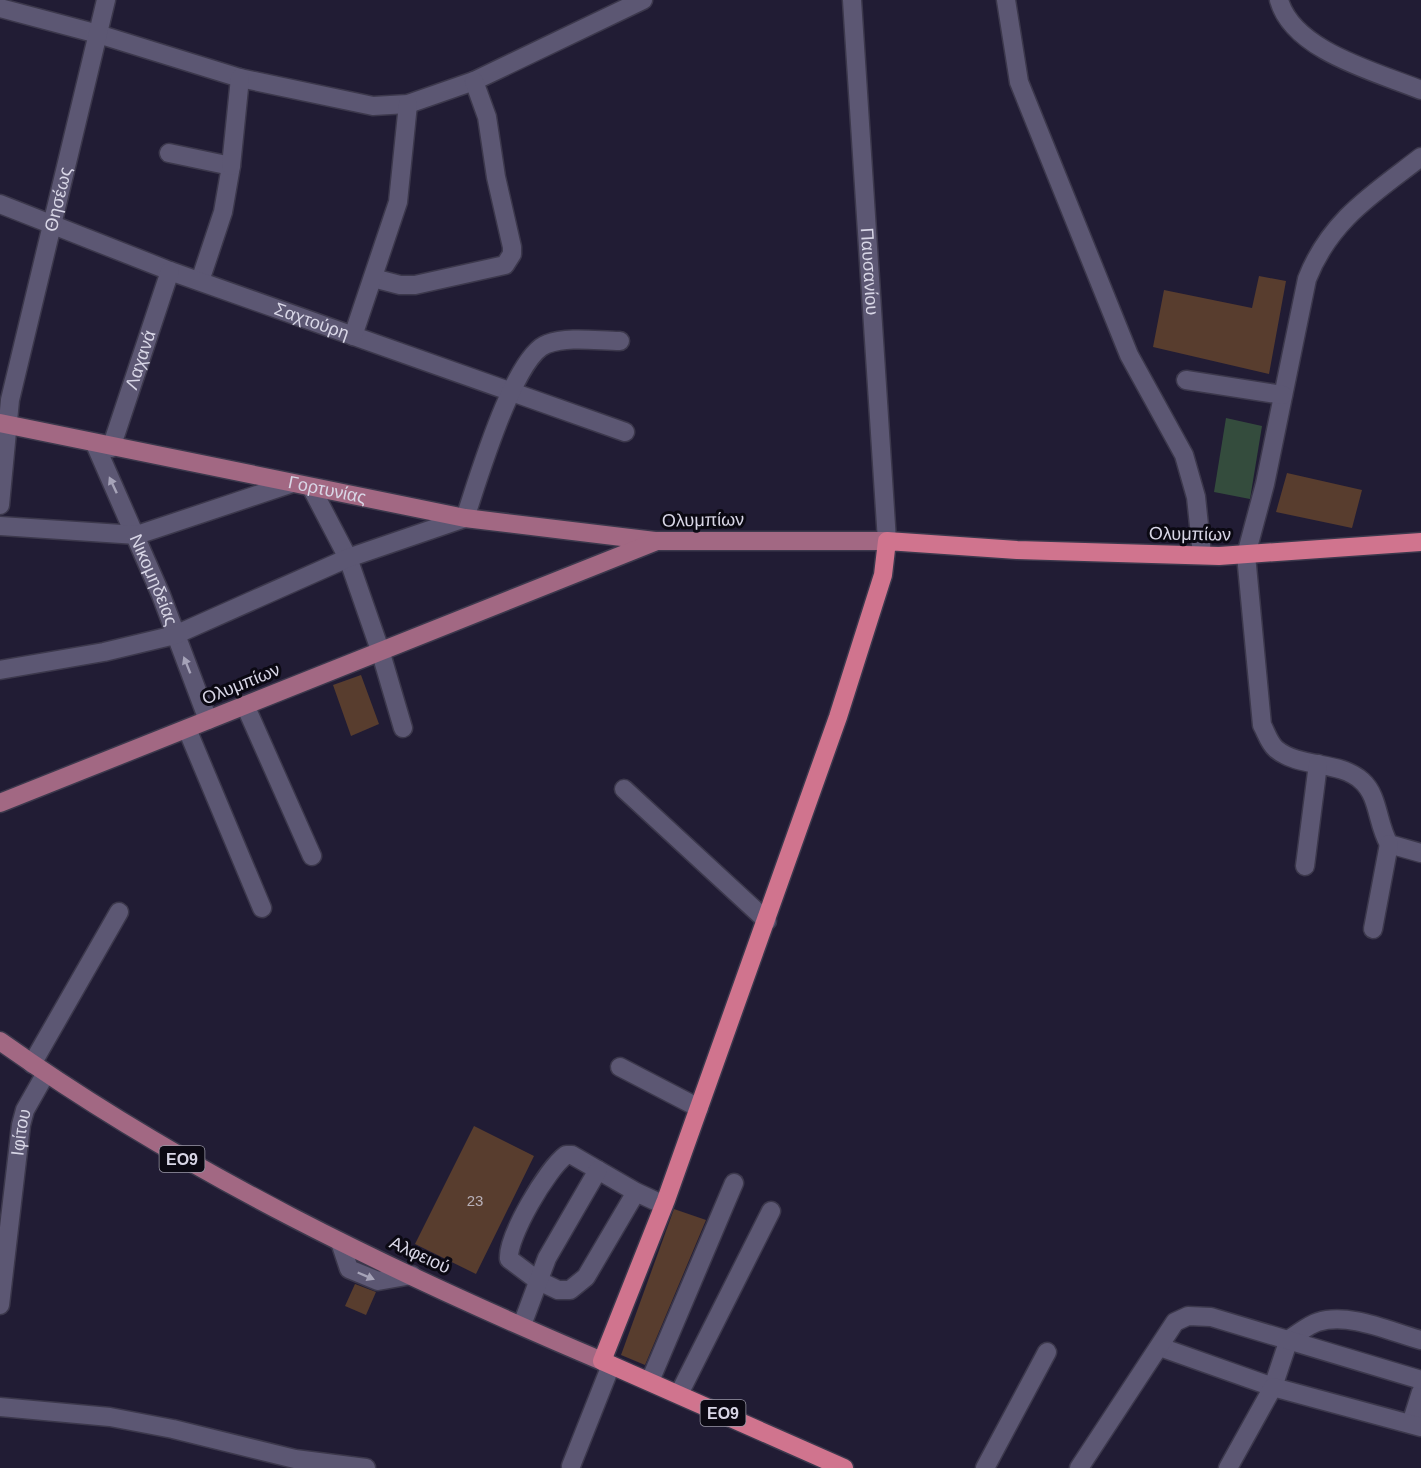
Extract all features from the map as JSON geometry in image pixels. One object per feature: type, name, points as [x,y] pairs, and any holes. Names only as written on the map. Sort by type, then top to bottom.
[{"type":"highway","name":"Ολυμπίων","points":[[887,541],[1017,550],[1246,555],[1421,542]]},
{"type":"highway","points":[[606,1363],[767,921],[873,608],[883,574],[887,541]]},
{"type":"highway","name":"Αλφειού","points":[[606,1363],[679,1394],[834,1466]]},
{"type":"main road","name":"Γορτυνίας","points":[[3,424],[312,489],[465,518],[657,541]]},
{"type":"main road","name":"Ολυμπίων","points":[[0,803],[657,541],[887,541]]},
{"type":"main road","name":"Αλφειού","points":[[0,1041],[179,1158],[340,1242],[606,1363]]},
{"type":"street","name":"Θησέως","points":[[0,505],[3,424],[54,225],[106,0]]},
{"type":"street","points":[[0,8],[98,34],[240,78],[360,104],[408,104],[474,81],[643,0]]},
{"type":"street","name":"Παυσανίου","points":[[852,0],[887,541]]},
{"type":"street","points":[[1006,0],[1019,82],[1129,355],[1185,455],[1196,497],[1202,554]]},
{"type":"street","points":[[1279,0],[1287,20],[1311,42],[1421,90]]},
{"type":"street","points":[[200,281],[223,212],[231,166],[240,78]]},
{"type":"street","points":[[373,278],[400,285],[415,285],[505,266],[510,261],[512,247],[487,117],[474,81]]},
{"type":"street","points":[[353,336],[398,202],[408,104]]},
{"type":"street","points":[[169,153],[231,166]]},
{"type":"street","points":[[1421,157],[1357,207],[1326,239],[1320,249],[1307,279],[1265,484],[1246,555],[1262,725],[1276,748],[1318,764],[1346,771],[1369,788],[1382,833],[1389,844],[1421,853]]},
{"type":"street","name":"Σαχτούρη","points":[[0,204],[170,271],[625,432]]},
{"type":"street","name":"Λαχανά","points":[[103,446],[170,271]]},
{"type":"street","points":[[0,669],[104,652],[175,635],[348,558],[465,518],[510,392],[525,365],[538,348],[549,343],[620,341]]},
{"type":"street","points":[[1186,380],[1283,395]]},
{"type":"street","name":"Νικομηδείας","points":[[103,446],[208,720]]},
{"type":"street","points":[[0,526],[137,536],[290,484]]},
{"type":"street","points":[[312,489],[348,558],[380,650],[403,728]]},
{"type":"street","points":[[245,705],[312,856]]},
{"type":"street","points":[[187,729],[262,908]]},
{"type":"street","points":[[1305,866],[1318,764]]},
{"type":"street","points":[[624,789],[767,921]]},
{"type":"street","points":[[1373,929],[1389,844]]},
{"type":"street","name":"Ιφίτου","points":[[0,1305],[3,1256],[25,1110],[39,1068],[119,912]]},
{"type":"street","points":[[620,1067],[699,1108]]},
{"type":"street","points":[[636,1192],[586,1277],[570,1290],[558,1290],[537,1280],[509,1259],[512,1240],[548,1174],[560,1159],[572,1155],[636,1192],[664,1205]]},
{"type":"street","points":[[522,1325],[537,1280],[598,1170]]},
{"type":"street","points":[[650,1381],[735,1183]]},
{"type":"street","points":[[679,1394],[771,1211]]},
{"type":"street","points":[[1079,1468],[1175,1322],[1199,1315],[1289,1339],[1421,1380]]},
{"type":"street","points":[[1228,1468],[1274,1388],[1289,1339],[1317,1322],[1334,1320],[1350,1321],[1421,1340]]},
{"type":"street","points":[[1160,1347],[1274,1388],[1416,1425],[1421,1392]]},
{"type":"street","points":[[985,1468],[1047,1352]]},
{"type":"street","points":[[571,1467],[606,1363]]},
{"type":"street","points":[[0,1407],[110,1417],[173,1429],[295,1459],[366,1468]]},
{"type":"green space","points":[[1226,418],[1262,426],[1250,499],[1214,492]]},
{"type":"building","points":[[1259,276],[1286,281],[1269,374],[1153,347],[1164,290],[1252,308]]},
{"type":"building","points":[[1287,473],[1362,490],[1352,528],[1276,512]]},
{"type":"building","points":[[361,675],[379,724],[351,736],[333,685]]},
{"type":"building","points":[[474,1126],[534,1156],[476,1274],[415,1244]]},
{"type":"building","points":[[674,1209],[706,1220],[645,1365],[621,1355]]},
{"type":"building","points":[[355,1284],[376,1292],[366,1315],[345,1306]]}]
